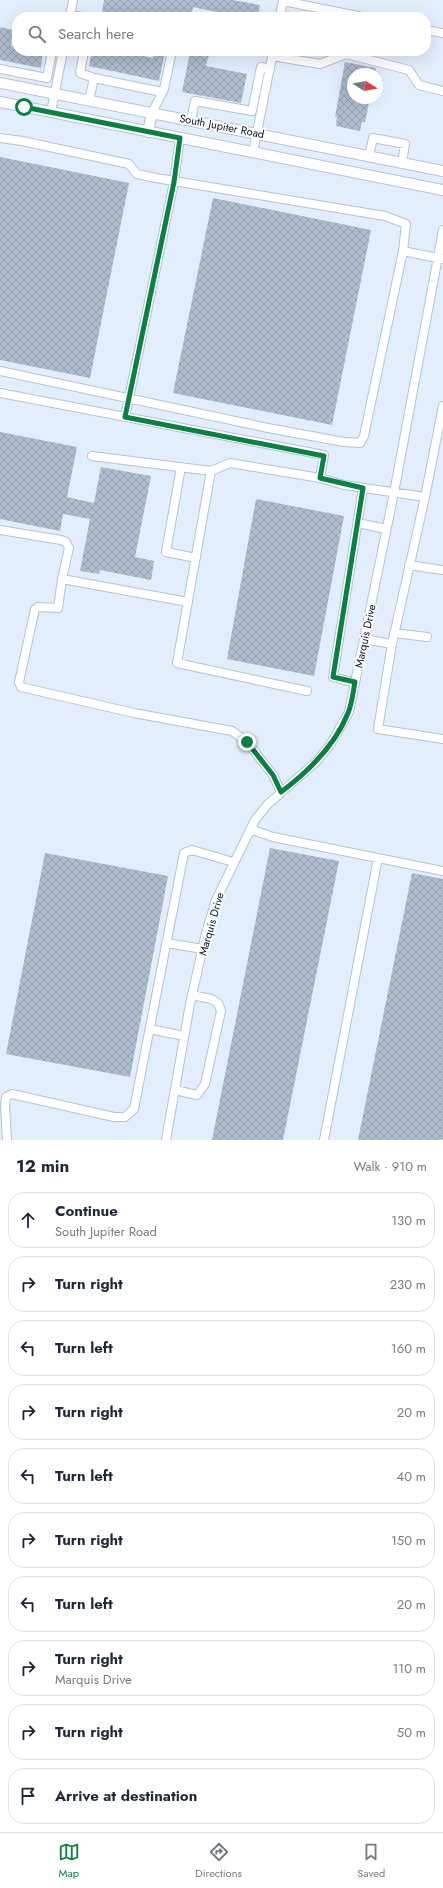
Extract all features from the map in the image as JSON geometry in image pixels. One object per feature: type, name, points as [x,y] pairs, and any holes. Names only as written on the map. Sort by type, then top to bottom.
[{"type":"main road","name":"South Jupiter Road","points":[[0,83],[443,171]]},
{"type":"main road","name":"South Jupiter Road","points":[[0,102],[443,190]]},
{"type":"main road","points":[[148,132],[152,113]]},
{"type":"street","points":[[71,12],[73,0]]},
{"type":"street","points":[[281,12],[283,0],[339,12]]},
{"type":"street","points":[[431,31],[443,34]]},
{"type":"street","points":[[0,69],[47,78],[51,56]]},
{"type":"street","points":[[51,112],[62,56]]},
{"type":"street","points":[[83,56],[80,73],[94,78],[162,92]]},
{"type":"street","points":[[152,113],[162,92],[171,56]]},
{"type":"street","points":[[253,152],[272,56]]},
{"type":"street","points":[[286,56],[320,64],[341,56]]},
{"type":"street","points":[[354,56],[409,70],[419,85],[443,91]]},
{"type":"street","points":[[191,120],[195,101],[252,111],[261,67],[270,69]]},
{"type":"street","points":[[28,89],[30,75]]},
{"type":"street","points":[[89,101],[94,78]]},
{"type":"street","points":[[0,138],[22,141],[129,164],[137,174],[174,182],[385,216],[406,224],[403,251],[364,436],[360,443],[344,442],[306,435],[0,372]]},
{"type":"street","points":[[125,417],[174,182],[180,138]]},
{"type":"street","points":[[369,156],[373,138],[405,144],[402,163]]},
{"type":"street","name":"Marquis Drive","points":[[166,1140],[192,995],[202,949],[216,900],[250,829],[268,804],[311,767],[330,745],[349,712],[440,259],[443,230]]},
{"type":"street","points":[[403,251],[440,259]]},
{"type":"street","points":[[0,393],[324,456],[320,478]]},
{"type":"street","points":[[443,406],[441,427],[394,633],[378,729],[443,739]]},
{"type":"street","points":[[92,456],[211,471],[230,463],[320,478],[363,488],[424,497]]},
{"type":"street","points":[[181,467],[166,552],[196,558]]},
{"type":"street","points":[[211,471],[177,663],[307,691]]},
{"type":"street","points":[[355,682],[333,677],[363,488]]},
{"type":"street","points":[[358,523],[386,529]]},
{"type":"street","points":[[0,530],[66,542],[69,548],[62,579],[58,608],[38,607],[35,609],[19,682],[21,687],[134,713],[232,731],[247,742],[273,775],[281,792]]},
{"type":"street","points":[[410,565],[442,570]]},
{"type":"street","points":[[62,579],[188,602]]},
{"type":"street","points":[[394,633],[427,637]]},
{"type":"street","points":[[364,639],[392,644]]},
{"type":"street","points":[[250,829],[273,837],[443,871]]},
{"type":"street","points":[[8,1140],[5,1106],[6,1097],[12,1094],[114,1117],[125,1117],[134,1109],[184,853],[192,850],[233,862]]},
{"type":"street","points":[[324,1140],[378,858]]},
{"type":"street","points":[[166,943],[202,949]]},
{"type":"street","points":[[175,1090],[197,1094],[205,1084],[222,1011],[218,1003],[211,999],[192,995]]},
{"type":"street","points":[[150,1029],[184,1036]]},
{"type":"building","points":[[104,0],[233,0],[260,5],[259,12],[217,12],[193,7],[192,12],[102,12]]},
{"type":"building","points":[[0,27],[12,30],[12,56],[42,56],[41,68],[0,60]]},
{"type":"building","points":[[91,56],[143,56],[153,58],[154,56],[164,56],[159,81],[89,66]]},
{"type":"building","points":[[189,56],[209,56],[206,66],[247,74],[241,103],[182,92]]},
{"type":"building","points":[[345,62],[376,68],[347,68],[347,104],[369,104],[365,122],[362,122],[360,131],[336,126],[337,117],[335,117]]},
{"type":"building","points":[[0,157],[129,183],[90,378],[0,360]]},
{"type":"building","points":[[213,198],[371,230],[332,425],[173,393]]},
{"type":"building","points":[[0,432],[77,447],[67,497],[94,503],[101,467],[151,476],[135,557],[154,561],[151,580],[100,570],[99,574],[80,571],[90,519],[63,514],[60,531],[0,519]]},
{"type":"building","points":[[256,499],[344,516],[314,676],[227,659]]},
{"type":"building","points":[[270,848],[339,861],[283,1140],[212,1140]]},
{"type":"building","points":[[45,853],[168,876],[130,1077],[6,1054]]},
{"type":"building","points":[[412,873],[443,879],[443,1140],[358,1140]]},
{"type":"route","points":[[24,107],[180,138],[174,182],[125,417],[324,456],[320,478],[344,485],[363,488],[333,677],[355,682],[349,712],[330,745],[316,762],[296,781],[281,792],[273,775],[247,742]]}]
